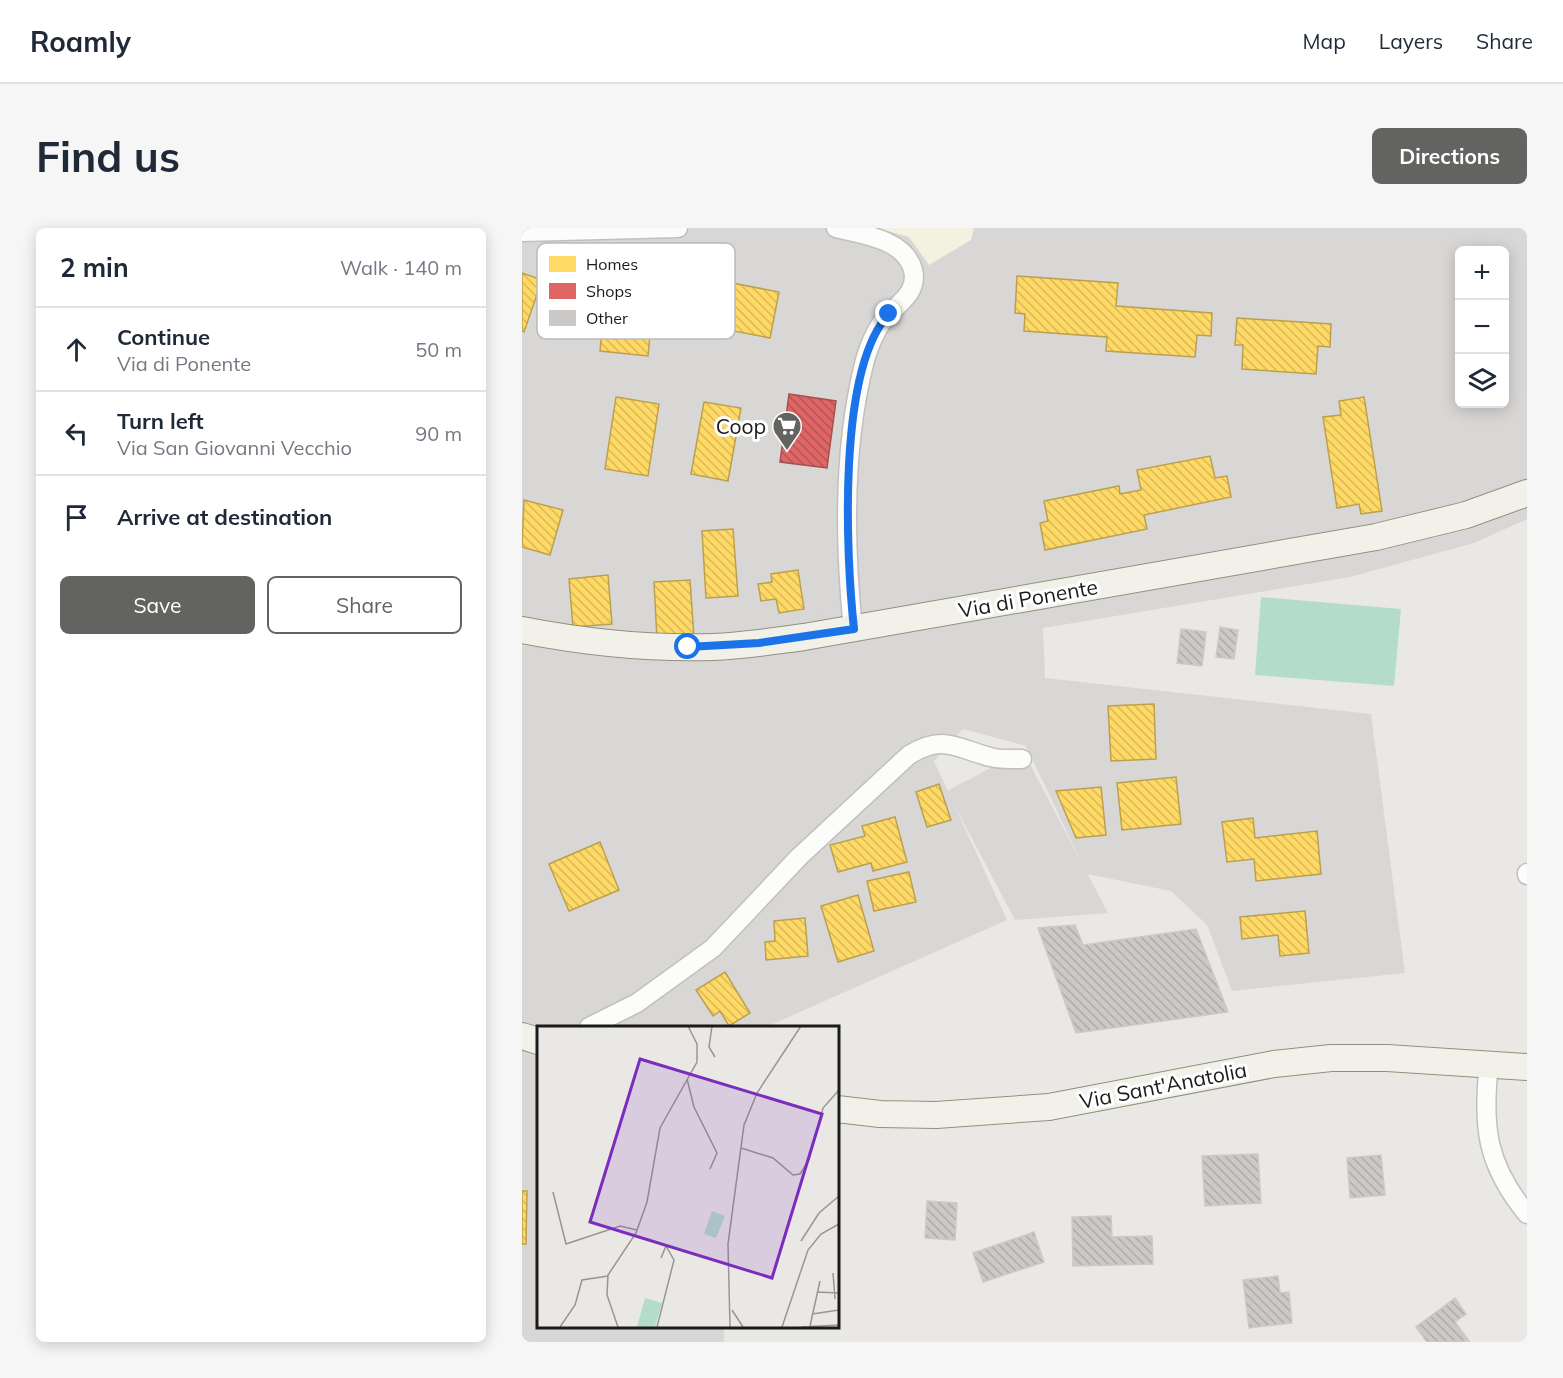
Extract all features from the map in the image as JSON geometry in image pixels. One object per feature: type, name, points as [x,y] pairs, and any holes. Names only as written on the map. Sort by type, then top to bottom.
[{"type":"main road","name":"Via di Ponente","points":[[522,630],[587,640],[688,647],[759,643],[854,629],[1394,534],[1466,515],[1527,493]]},
{"type":"main road","points":[[522,1036],[537,1041]]},
{"type":"main road","name":"Via Sant'Anatolia","points":[[838,1109],[880,1114],[936,1115],[1049,1107],[1274,1064],[1322,1059],[1379,1058],[1527,1067]]},
{"type":"street","points":[[522,232],[678,228]]},
{"type":"street","points":[[836,228],[891,244],[905,256],[913,277],[909,295],[884,321],[874,337],[863,369],[858,398],[849,469],[850,589],[854,629]]},
{"type":"street","points":[[591,1026],[648,996],[713,948],[793,862],[909,754],[928,745],[943,743],[962,746],[992,757],[1023,759]]},
{"type":"street","points":[[1489,1063],[1485,1103],[1491,1152],[1508,1190],[1527,1214]]},
{"type":"shaded area","points":[[522,228],[1527,228],[1527,519],[1474,543],[1350,577],[1043,628],[1045,678],[1371,714],[1405,973],[1232,991],[1207,925],[1171,891],[1087,874],[1026,746],[963,729],[934,761],[1007,920],[768,1026],[537,1026],[537,1327],[724,1327],[724,1342],[522,1342]]},
{"type":"shaded area","points":[[877,228],[974,228],[971,240],[929,265],[909,237]]},
{"type":"shaded area","points":[[884,360],[1040,394],[1025,509],[1034,573],[908,599],[887,597],[866,559],[862,464]]},
{"type":"shaded area","points":[[739,459],[829,476],[837,609],[804,613],[800,555],[742,560]]},
{"type":"shaded area","points":[[1023,751],[1108,913],[1015,920],[947,791]]},
{"type":"green space","points":[[1261,597],[1401,609],[1394,686],[1255,675]]},
{"type":"building: Homes","points":[[522,273],[537,278],[537,294],[524,332],[522,331]]},
{"type":"building: Homes","points":[[1017,276],[1118,283],[1116,306],[1212,313],[1211,336],[1197,335],[1195,357],[1106,351],[1107,337],[1024,331],[1025,314],[1015,313]]},
{"type":"building: Homes","points":[[735,284],[779,292],[770,338],[735,331]]},
{"type":"building: Homes","points":[[1237,318],[1331,324],[1330,347],[1318,346],[1316,374],[1242,369],[1243,345],[1235,345]]},
{"type":"building: Homes","points":[[601,339],[650,339],[648,356],[600,351]]},
{"type":"building: Homes","points":[[616,397],[659,404],[648,476],[605,469]]},
{"type":"building: Homes","points":[[1364,397],[1382,511],[1361,514],[1359,504],[1337,508],[1323,417],[1341,415],[1339,401]]},
{"type":"building: Homes","points":[[704,402],[741,408],[728,481],[691,474]]},
{"type":"building: Homes","points":[[1210,456],[1215,478],[1227,476],[1231,497],[1144,515],[1147,529],[1045,550],[1040,523],[1048,521],[1044,501],[1119,486],[1120,494],[1141,490],[1137,470]]},
{"type":"building: Homes","points":[[524,500],[563,510],[550,555],[522,547]]},
{"type":"building: Homes","points":[[733,529],[738,596],[706,598],[702,531]]},
{"type":"building: Homes","points":[[798,570],[804,609],[779,613],[776,599],[761,601],[758,584],[772,582],[771,574]]},
{"type":"building: Homes","points":[[608,575],[612,624],[573,627],[569,579]]},
{"type":"building: Homes","points":[[690,580],[694,638],[657,640],[654,582]]},
{"type":"building: Homes","points":[[1154,704],[1156,759],[1111,761],[1108,706]]},
{"type":"building: Homes","points":[[1176,777],[1181,824],[1122,830],[1117,783]]},
{"type":"building: Homes","points":[[939,784],[951,820],[927,827],[916,792]]},
{"type":"building: Homes","points":[[1101,787],[1106,835],[1076,838],[1056,791]]},
{"type":"building: Homes","points":[[895,817],[907,862],[873,871],[871,863],[838,872],[830,845],[865,836],[862,826]]},
{"type":"building: Homes","points":[[1253,818],[1255,838],[1317,831],[1321,874],[1256,881],[1254,859],[1227,862],[1222,822]]},
{"type":"building: Homes","points":[[600,842],[619,890],[569,911],[549,864]]},
{"type":"building: Homes","points":[[909,872],[916,902],[874,911],[867,881]]},
{"type":"building: Homes","points":[[858,895],[874,951],[838,962],[821,906]]},
{"type":"building: Homes","points":[[1305,911],[1309,953],[1280,956],[1278,935],[1242,939],[1240,917]]},
{"type":"building: Homes","points":[[805,918],[808,956],[766,960],[765,942],[775,941],[774,921]]},
{"type":"building: Homes","points":[[725,972],[750,1013],[729,1026],[720,1011],[713,1016],[696,990]]},
{"type":"building: Homes","points":[[522,1191],[527,1191],[526,1244],[522,1244]]},
{"type":"building: Shops","points":[[789,394],[836,401],[827,468],[780,462]]},
{"type":"building: Other","points":[[1220,627],[1238,630],[1234,659],[1216,657]]},
{"type":"building: Other","points":[[1181,629],[1206,632],[1202,666],[1177,663]]},
{"type":"building: Other","points":[[1075,925],[1083,945],[1196,929],[1228,1012],[1076,1033],[1038,928]]},
{"type":"building: Other","points":[[1258,1154],[1261,1203],[1205,1206],[1202,1156]]},
{"type":"building: Other","points":[[1381,1155],[1385,1195],[1350,1198],[1347,1158]]},
{"type":"building: Other","points":[[927,1201],[957,1203],[955,1240],[925,1238]]},
{"type":"building: Other","points":[[1111,1216],[1112,1237],[1152,1236],[1153,1264],[1073,1266],[1072,1217]]},
{"type":"building: Other","points":[[1034,1232],[1044,1262],[983,1282],[973,1253]]},
{"type":"building: Other","points":[[1278,1276],[1280,1293],[1289,1292],[1292,1323],[1249,1328],[1243,1280]]},
{"type":"building: Other","points":[[1455,1298],[1466,1314],[1455,1322],[1469,1341],[1427,1342],[1416,1327]]},
{"type":"place","name":"Coop","points":[[787,452]]},
{"type":"route","points":[[688,647],[759,643],[854,629],[850,589],[849,503],[853,425],[868,349],[889,314]]}]
